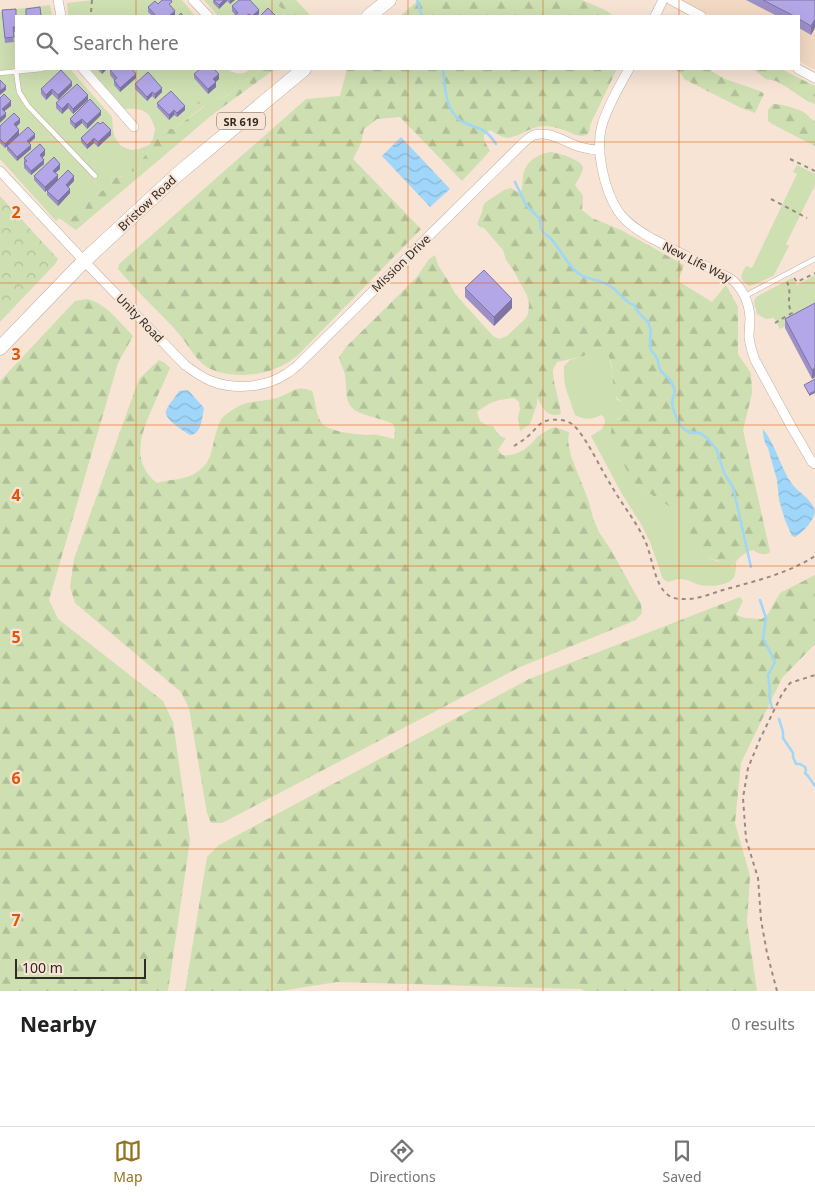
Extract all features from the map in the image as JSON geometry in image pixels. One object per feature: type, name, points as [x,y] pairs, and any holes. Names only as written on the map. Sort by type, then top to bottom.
[{"type":"main road","points":[[370,15],[390,0]]},
{"type":"main road","name":"Bristow Road","points":[[0,348],[84,261],[178,174],[303,70]]},
{"type":"street","points":[[58,0],[61,15]]},
{"type":"street","points":[[193,0],[207,15]]},
{"type":"street","points":[[656,15],[663,0]]},
{"type":"street","points":[[671,0],[699,15]]},
{"type":"street","points":[[84,70],[134,127]]},
{"type":"street","name":"New Life Way","points":[[628,70],[608,109],[600,133],[603,174],[619,212],[629,223],[651,238],[737,283],[748,305],[750,316],[749,337],[755,360],[791,426],[815,464]]},
{"type":"street","points":[[800,70],[815,78]]},
{"type":"street","name":"Mission Drive","points":[[197,374],[224,385],[239,387],[256,386],[274,381],[286,374],[524,142],[534,135],[554,136],[579,147],[600,150]]},
{"type":"street","name":"Unity Road","points":[[0,171],[84,261],[185,365],[197,374]]},
{"type":"lane","points":[[0,73],[29,70]]},
{"type":"lane","points":[[16,71],[19,92],[28,106],[95,176]]},
{"type":"lane","points":[[744,296],[815,259]]},
{"type":"path","points":[[91,12],[92,0]]},
{"type":"path","points":[[790,159],[815,171]]},
{"type":"path","points":[[771,199],[807,218]]},
{"type":"path","points":[[791,271],[797,282],[815,272]]},
{"type":"path","points":[[775,323],[792,313],[788,304],[790,290],[783,276]]},
{"type":"path","points":[[514,446],[544,422],[566,420],[573,424],[583,437],[611,486],[641,532],[662,590],[674,598],[690,599],[758,581],[796,566],[815,556]]},
{"type":"path","points":[[777,991],[761,920],[758,878],[746,839],[742,798],[748,768],[782,694],[790,683],[815,675]]},
{"type":"shaded area","points":[[678,0],[815,0],[815,70],[800,62],[800,15],[708,15]]},
{"type":"green space","points":[[93,0],[182,0],[194,15],[68,15],[67,3]]},
{"type":"green space","points":[[204,0],[267,0],[274,2],[287,13],[287,15],[217,15]]},
{"type":"green space","points":[[267,0],[296,0],[310,15],[287,15],[274,2]]},
{"type":"green space","points":[[419,0],[582,0],[612,15],[401,15]]},
{"type":"green space","points":[[50,5],[52,15],[15,15],[15,70],[71,70],[112,117],[115,138],[121,146],[131,150],[149,145],[151,148],[140,162],[132,167],[132,171],[124,176],[112,178],[111,185],[96,193],[96,198],[89,201],[84,210],[70,220],[63,214],[56,221],[0,159],[0,12]]},
{"type":"green space","points":[[91,70],[229,70],[239,74],[249,70],[258,70],[251,78],[239,82],[236,88],[228,95],[202,103],[204,106],[173,129],[166,129],[161,132],[155,129],[151,118],[142,110],[125,109]]},
{"type":"green space","points":[[258,70],[274,70],[212,115],[76,230],[59,218],[63,214],[70,219],[84,210],[89,201],[96,198],[96,193],[111,185],[112,178],[124,176],[132,171],[132,167],[140,162],[151,148],[149,145],[153,139],[155,129],[161,132],[166,129],[173,129],[204,107],[202,103],[196,104],[197,98],[221,99],[231,93],[239,82],[251,78]]},
{"type":"green space","points":[[347,70],[617,70],[587,134],[583,136],[544,126],[533,128],[508,138],[490,130],[484,135],[484,140],[490,151],[462,181],[400,117],[377,119],[364,129],[361,143],[353,159],[421,229],[292,360],[277,368],[258,374],[229,374],[211,369],[198,359],[175,330],[124,276],[118,269],[119,264],[306,99],[340,96]]},
{"type":"green space","points":[[676,70],[710,70],[725,79],[764,94],[755,113],[684,79]]},
{"type":"green space","points":[[754,70],[783,70],[815,86],[815,104],[776,81],[766,79]]},
{"type":"green space","points":[[773,104],[799,110],[815,121],[815,146],[768,121],[768,110]]},
{"type":"green space","points":[[551,152],[569,157],[583,167],[575,185],[583,196],[582,210],[592,218],[621,230],[684,265],[678,281],[712,302],[726,285],[738,307],[738,354],[751,373],[752,393],[743,430],[770,552],[764,554],[753,550],[748,552],[726,570],[719,561],[706,557],[696,547],[681,512],[673,509],[634,483],[625,467],[611,432],[612,424],[628,410],[615,394],[612,366],[608,356],[601,348],[591,349],[584,356],[557,362],[553,374],[561,414],[552,415],[546,412],[537,398],[537,404],[530,424],[520,431],[518,417],[520,410],[519,402],[514,398],[490,403],[482,408],[477,412],[480,421],[486,425],[493,426],[500,435],[506,438],[498,450],[502,455],[510,455],[521,451],[539,436],[554,427],[569,432],[568,441],[571,456],[589,502],[593,518],[599,532],[641,604],[642,613],[636,620],[520,667],[222,823],[211,823],[207,813],[189,708],[181,692],[75,603],[70,587],[74,559],[139,379],[159,360],[170,368],[145,425],[140,445],[143,465],[148,474],[157,483],[187,477],[198,472],[208,461],[219,424],[223,417],[231,411],[244,404],[277,398],[302,388],[312,391],[319,418],[329,428],[349,433],[376,435],[394,439],[395,429],[393,424],[356,411],[349,403],[346,393],[345,375],[339,357],[346,347],[417,277],[429,259],[435,255],[438,265],[456,295],[493,336],[499,339],[507,336],[525,319],[528,314],[529,304],[527,295],[506,260],[503,250],[484,228],[477,224],[486,202],[504,190],[511,188],[520,194],[526,167],[536,157]]},
{"type":"green space","points":[[797,165],[815,174],[815,185],[786,244],[789,246],[775,273],[773,276],[749,286],[741,277],[746,266],[752,268],[797,174],[793,172]]},
{"type":"green space","points":[[0,196],[58,259],[0,322]]},
{"type":"green space","points":[[815,275],[815,311],[780,329],[774,318],[766,319],[757,314],[754,302],[756,297],[792,278],[797,285]]},
{"type":"green space","points":[[87,299],[106,309],[133,336],[118,363],[49,600],[58,619],[163,701],[173,722],[190,840],[168,991],[0,991],[0,381],[75,301]]},
{"type":"green space","points":[[601,348],[609,357],[612,383],[617,400],[625,404],[628,410],[626,415],[617,419],[634,483],[673,509],[681,512],[706,557],[732,567],[736,561],[734,577],[728,582],[708,586],[683,579],[668,582],[663,579],[650,542],[641,524],[622,494],[591,436],[602,429],[605,423],[604,417],[601,415],[588,419],[575,415],[565,386],[564,366],[570,360],[584,356],[591,349]]},
{"type":"green space","points":[[815,575],[815,644],[782,678],[741,763],[735,823],[750,876],[747,922],[757,991],[585,991],[581,989],[337,982],[280,991],[185,991],[207,857],[219,845],[529,679],[740,597],[743,601],[736,615],[745,618],[762,619],[768,614],[780,593]]},
{"type":"water","points":[[401,137],[450,189],[430,207],[382,156]]},
{"type":"water","points":[[188,390],[204,408],[197,432],[190,435],[168,418],[166,414],[168,406],[179,391]]},
{"type":"water","points":[[763,429],[792,484],[808,500],[815,511],[808,526],[795,537],[792,536],[785,520],[779,500],[777,480],[764,439]]},
{"type":"building","points":[[162,0],[171,0],[172,2],[169,4],[175,11],[170,15],[155,15],[148,7],[155,1],[158,4]]},
{"type":"building","points":[[214,0],[224,0],[219,5]]},
{"type":"building","points":[[239,0],[250,0],[259,10],[253,15],[235,15],[238,13],[232,6]]},
{"type":"building","points":[[763,0],[815,0],[815,19],[811,26],[800,20],[800,15],[792,15]]},
{"type":"building","points":[[40,7],[41,15],[26,15],[26,9]]},
{"type":"building","points":[[268,8],[275,15],[261,15]]},
{"type":"building","points":[[16,9],[15,27],[13,27],[14,37],[5,38],[2,10]]},
{"type":"building","points":[[61,70],[72,82],[58,95],[52,89],[46,95],[41,89]]},
{"type":"building","points":[[110,70],[133,70],[136,74],[120,88],[114,80],[117,78]]},
{"type":"building","points":[[199,70],[215,70],[219,74],[213,79],[216,82],[208,89],[194,74]]},
{"type":"building","points":[[148,72],[162,88],[155,94],[152,92],[147,97],[135,84]]},
{"type":"building","points":[[0,80],[6,86],[0,91]]},
{"type":"building","points":[[77,84],[88,95],[73,109],[68,103],[62,109],[56,103]]},
{"type":"building","points":[[171,91],[185,106],[177,113],[174,110],[169,115],[157,103]]},
{"type":"building","points":[[4,94],[11,101],[2,109],[6,113],[0,118],[0,98]]},
{"type":"building","points":[[90,99],[101,111],[87,124],[82,119],[75,124],[70,119]]},
{"type":"building","points":[[14,113],[20,119],[14,124],[19,130],[5,144],[0,139],[0,126]]},
{"type":"building","points":[[98,122],[100,124],[103,122],[111,130],[98,142],[94,138],[87,145],[81,138]]},
{"type":"building","points":[[28,127],[35,134],[27,141],[31,145],[17,157],[7,146]]},
{"type":"building","points":[[40,144],[45,150],[40,155],[44,160],[31,171],[24,163],[27,161],[24,158]]},
{"type":"building","points":[[54,157],[60,164],[53,171],[58,175],[45,187],[34,176]]},
{"type":"building","points":[[68,170],[74,176],[66,185],[70,189],[58,201],[47,191]]},
{"type":"building","points":[[484,270],[512,299],[494,317],[465,288]]},
{"type":"building","points":[[815,303],[815,368],[812,370],[785,319]]},
{"type":"building","points":[[815,379],[815,391],[809,394],[804,385]]},
{"type":"waterway","points":[[417,0],[422,15]]},
{"type":"waterway","points":[[443,70],[448,101],[454,115],[467,124],[487,133],[496,144]]},
{"type":"waterway","points":[[515,182],[526,205],[541,220],[543,232],[550,238],[573,268],[581,275],[603,282],[613,288],[634,305],[648,322],[651,330],[651,350],[657,358],[660,370],[671,381],[675,391],[672,403],[678,421],[686,430],[700,433],[707,438],[717,450],[724,473],[733,487],[751,567]]},
{"type":"waterway","points":[[760,600],[766,618],[763,638],[775,662],[768,675],[769,696],[772,708]]},
{"type":"waterway","points":[[779,719],[783,738],[793,753],[796,764],[805,767],[805,773],[815,786]]}]
